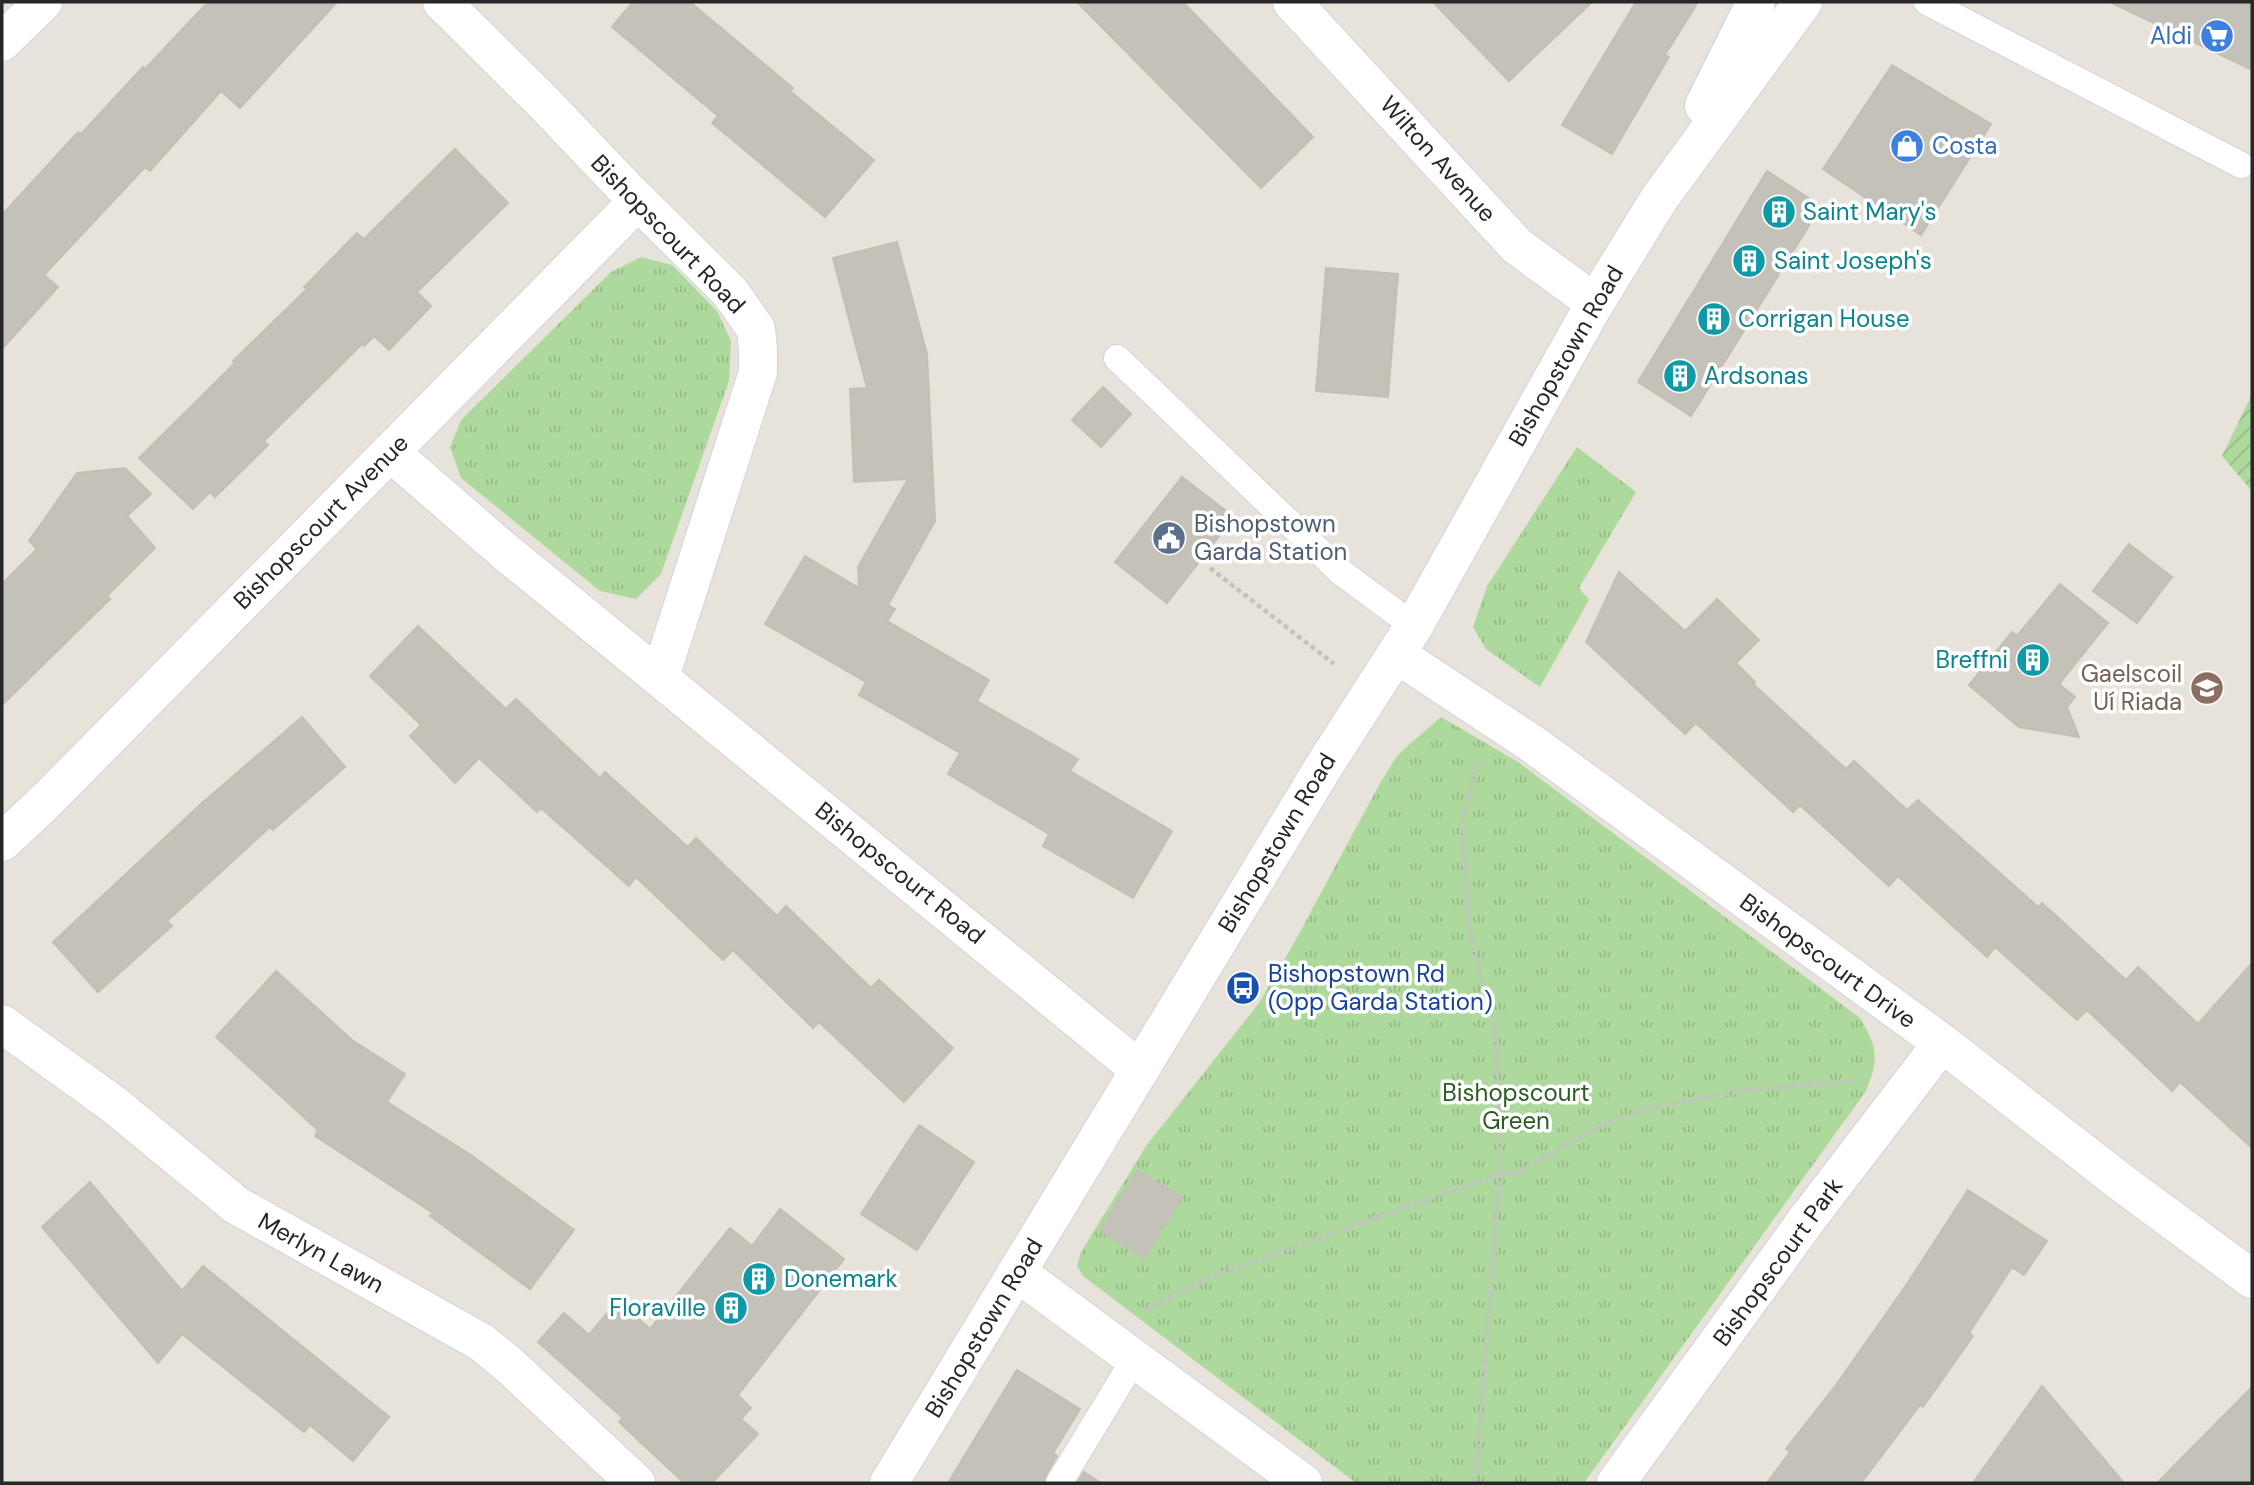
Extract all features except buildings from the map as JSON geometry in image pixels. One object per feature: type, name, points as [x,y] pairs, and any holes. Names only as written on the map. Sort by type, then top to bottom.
[{"type":"street","points":[[2,42],[43,2]]},
{"type":"street","name":"Bishopscourt Road","points":[[442,2],[730,292],[755,329],[758,372],[660,677]]},
{"type":"street","name":"Wilton Avenue","points":[[1292,2],[1517,246],[1595,303]]},
{"type":"street","name":"Bishopstown Road","points":[[1659,199],[1756,2]]},
{"type":"street","name":"Bishopstown Road","points":[[889,1483],[1326,763],[1405,640],[1595,303],[1659,199],[1803,2]]},
{"type":"street","name":"Bishopscourt Avenue","points":[[2,842],[638,201]]},
{"type":"street","name":"Bishopscourt Road","points":[[390,452],[503,550],[1140,1070]]},
{"type":"street","name":"Bishopscourt Drive","points":[[1405,640],[1489,716],[1534,745],[1942,1043],[2122,1183],[2252,1279]]},
{"type":"street","name":"Merlyn Lawn","points":[[2,1024],[113,1104],[236,1205],[486,1346],[636,1483]]},
{"type":"street","name":"Bishopscourt Park","points":[[1616,1483],[1808,1218],[1942,1043]]},
{"type":"street","points":[[1018,1273],[1303,1483]]},
{"type":"lane","points":[[1927,2],[2241,165]]},
{"type":"lane","points":[[1117,358],[1342,573],[1405,640]]},
{"type":"lane","points":[[1059,1483],[1135,1358]]},
{"type":"path","points":[[1210,568],[1334,664]]},
{"type":"path","points":[[1475,1483],[1500,1175],[1496,1039],[1469,930],[1462,824],[1489,716]]},
{"type":"path","points":[[1101,1333],[1203,1280],[1500,1175],[1521,1171],[1591,1130],[1640,1111],[1739,1091],[1882,1079],[1908,1086]]},
{"type":"green space","points":[[641,257],[672,265],[717,311],[731,341],[729,381],[661,574],[636,599],[600,591],[461,478],[450,447],[461,420],[611,272]]},
{"type":"green space","points":[[2252,394],[2252,491],[2222,456]]},
{"type":"green space","points":[[1577,447],[1636,492],[1579,588],[1589,600],[1540,687],[1486,649],[1473,627],[1487,586]]},
{"type":"green space","name":"Bishopscourt Green","points":[[1441,717],[1518,762],[1860,1018],[1875,1054],[1866,1091],[1584,1483],[1356,1483],[1083,1276],[1077,1266],[1081,1252],[1146,1146],[1259,1003],[1395,759]]},
{"type":"place","name":"Aldi","points":[[2217,36]]},
{"type":"place","name":"Costa","points":[[1907,146]]},
{"type":"place","name":"Saint Mary's","points":[[1779,212]]},
{"type":"place","name":"Saint Joseph's","points":[[1749,261]]},
{"type":"place","name":"Corrigan House","points":[[1714,319]]},
{"type":"place","name":"Ardsonas","points":[[1680,376]]},
{"type":"place","name":"Bishopstown Garda Station","points":[[1169,538]]},
{"type":"place","name":"Breffni","points":[[2033,660]]},
{"type":"place","name":"Gaelscoil Uí Riada","points":[[2207,688]]},
{"type":"place","name":"Bishopstown Rd (Opp Garda Station)","points":[[1243,988]]},
{"type":"place","name":"Donemark","points":[[759,1279]]},
{"type":"place","name":"Floraville","points":[[731,1308]]}]
